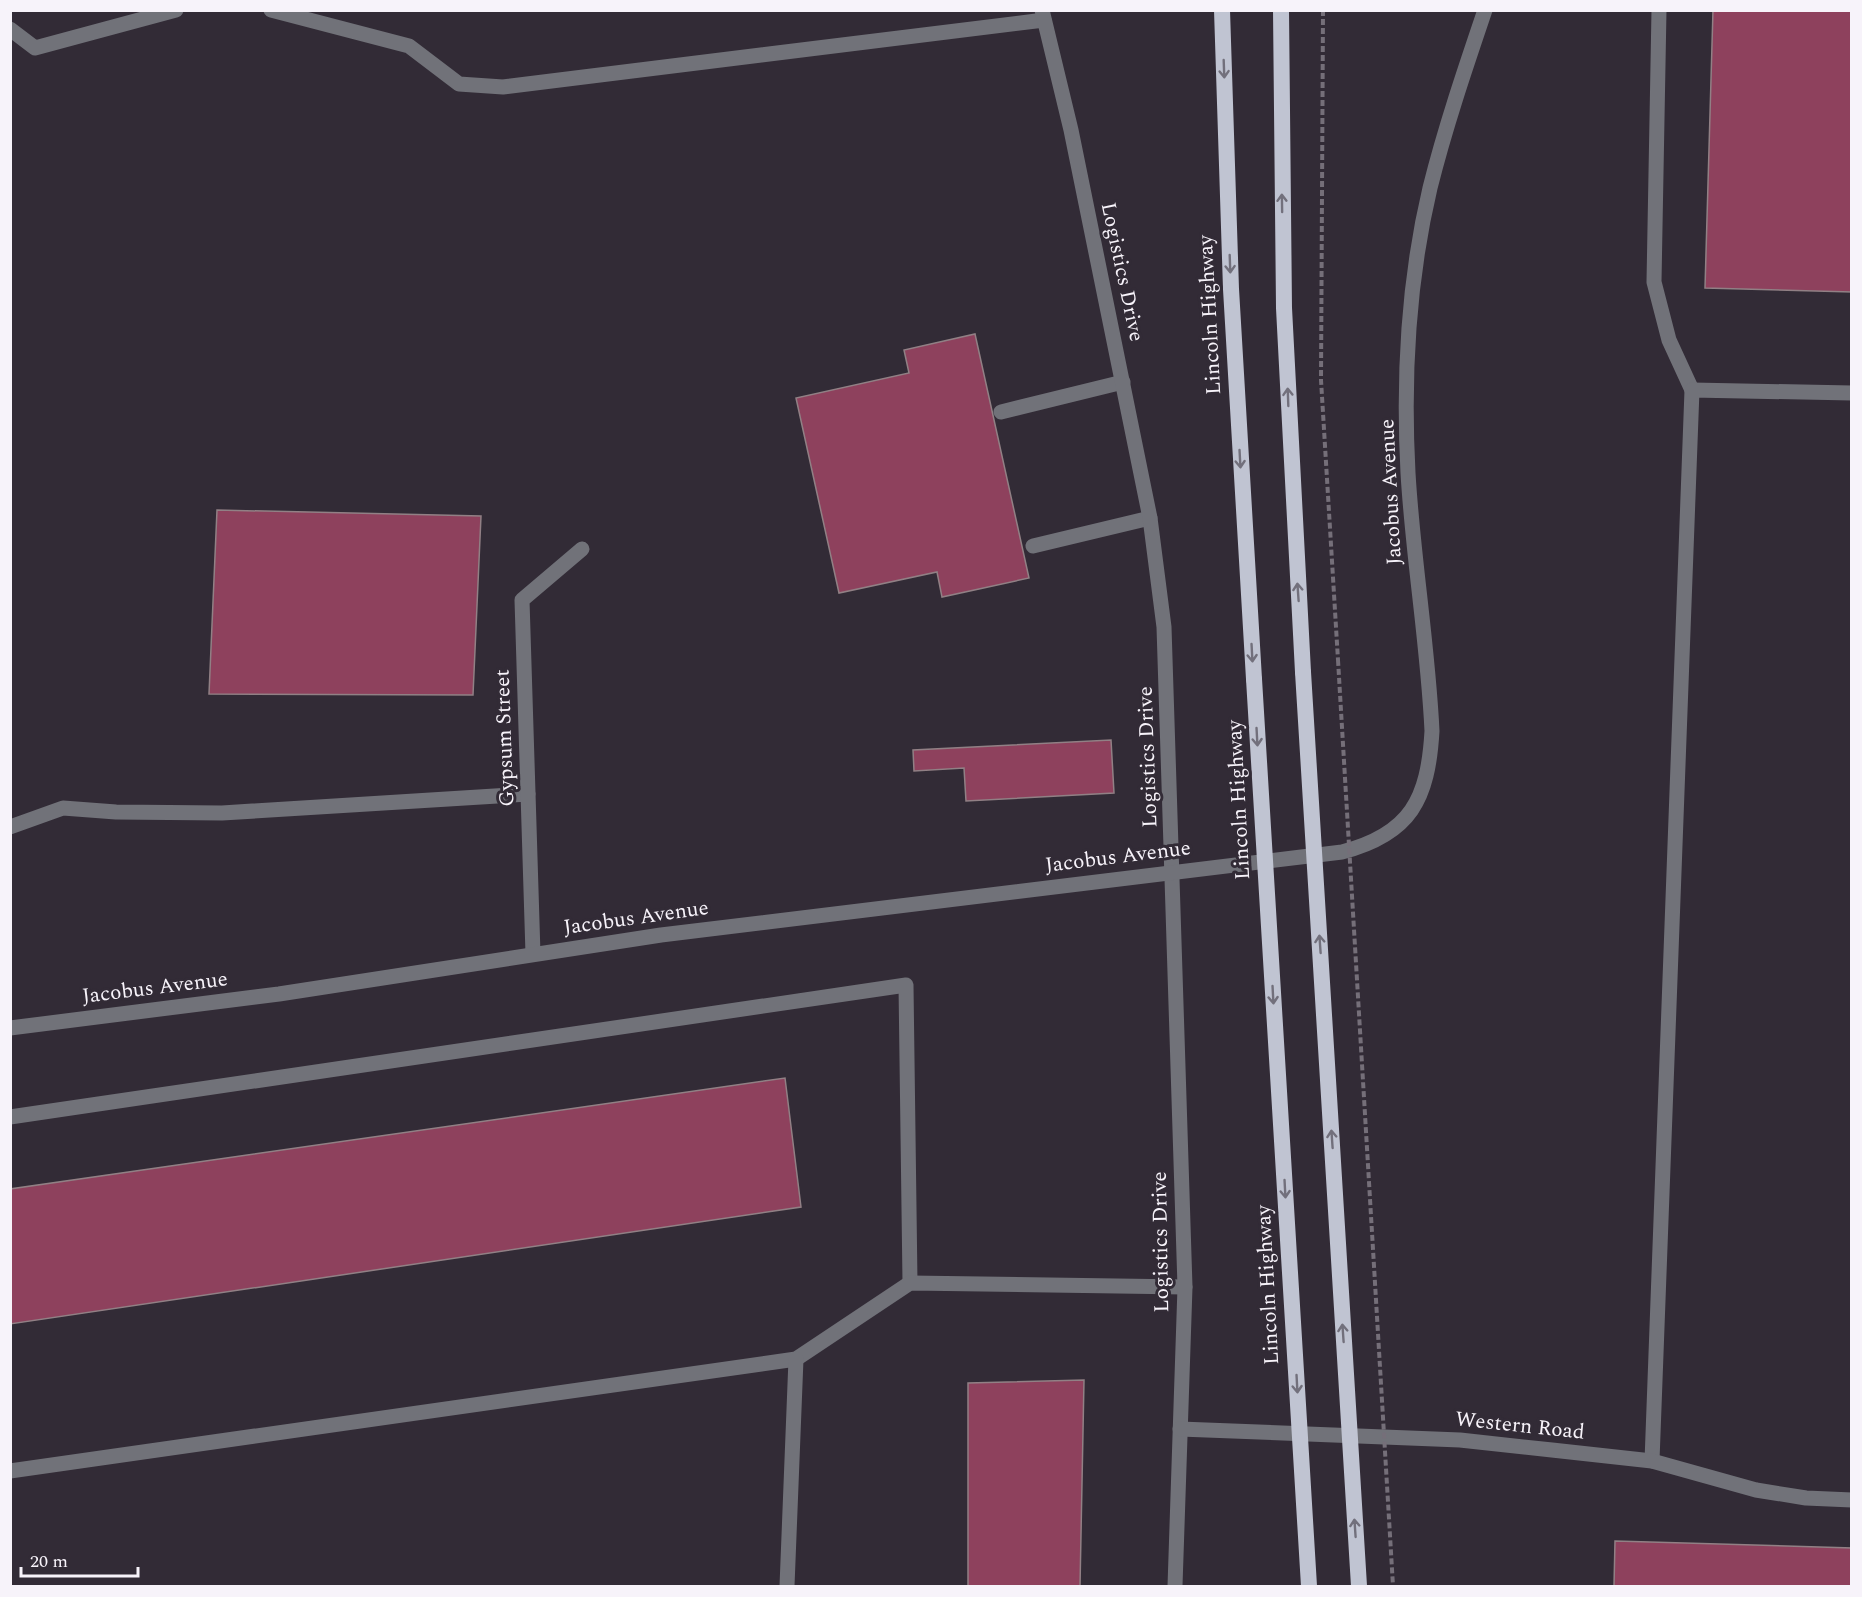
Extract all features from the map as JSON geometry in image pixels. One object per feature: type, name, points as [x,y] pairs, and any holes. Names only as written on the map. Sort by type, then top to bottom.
[{"type":"highway","name":"Lincoln Highway","points":[[1222,10],[1231,289],[1309,1587]]},
{"type":"highway","points":[[1281,10],[1284,308],[1303,672],[1359,1587]]},
{"type":"street","points":[[10,29],[35,48],[176,10]]},
{"type":"street","points":[[271,10],[409,46],[459,84],[503,87],[1043,15]]},
{"type":"street","name":"Jacobus Avenue","points":[[10,1028],[279,994],[661,934],[1342,852],[1362,846],[1395,830],[1418,800],[1430,756],[1432,731],[1408,472],[1407,357],[1412,299],[1430,190],[1446,130],[1485,10]]},
{"type":"street","points":[[1652,1461],[1692,390],[1669,339],[1654,282],[1659,10]]},
{"type":"street","name":"Logistics Drive","points":[[1043,15],[1068,119],[1150,518],[1164,627],[1185,1287],[1175,1587]]},
{"type":"street","points":[[1001,412],[1123,382]]},
{"type":"street","points":[[1692,390],[1851,393]]},
{"type":"street","points":[[1033,546],[1150,518]]},
{"type":"street","name":"Gypsum Street","points":[[533,954],[522,600],[582,549]]},
{"type":"street","points":[[10,827],[63,808],[116,812],[222,813],[528,794]]},
{"type":"street","points":[[10,1117],[906,985],[910,1283]]},
{"type":"street","points":[[10,1471],[796,1359],[910,1283],[1185,1287]]},
{"type":"street","points":[[787,1587],[796,1359]]},
{"type":"street","name":"Western Road","points":[[1180,1429],[1460,1440],[1652,1461],[1756,1490],[1806,1498],[1851,1500]]},
{"type":"path","points":[[1323,10],[1321,380],[1393,1587]]},
{"type":"building","points":[[1713,10],[1852,10],[1852,292],[1705,288]]},
{"type":"building","points":[[975,334],[1029,578],[942,597],[937,572],[839,593],[796,398],[909,373],[904,350]]},
{"type":"building","points":[[217,510],[481,516],[473,695],[209,694]]},
{"type":"building","points":[[1111,740],[1114,793],[966,801],[964,768],[914,771],[913,750]]},
{"type":"building","points":[[785,1078],[801,1207],[10,1324],[10,1189]]},
{"type":"building","points":[[1084,1380],[1080,1586],[968,1586],[968,1383]]},
{"type":"building","points":[[1615,1541],[1852,1548],[1852,1586],[1614,1586]]}]
